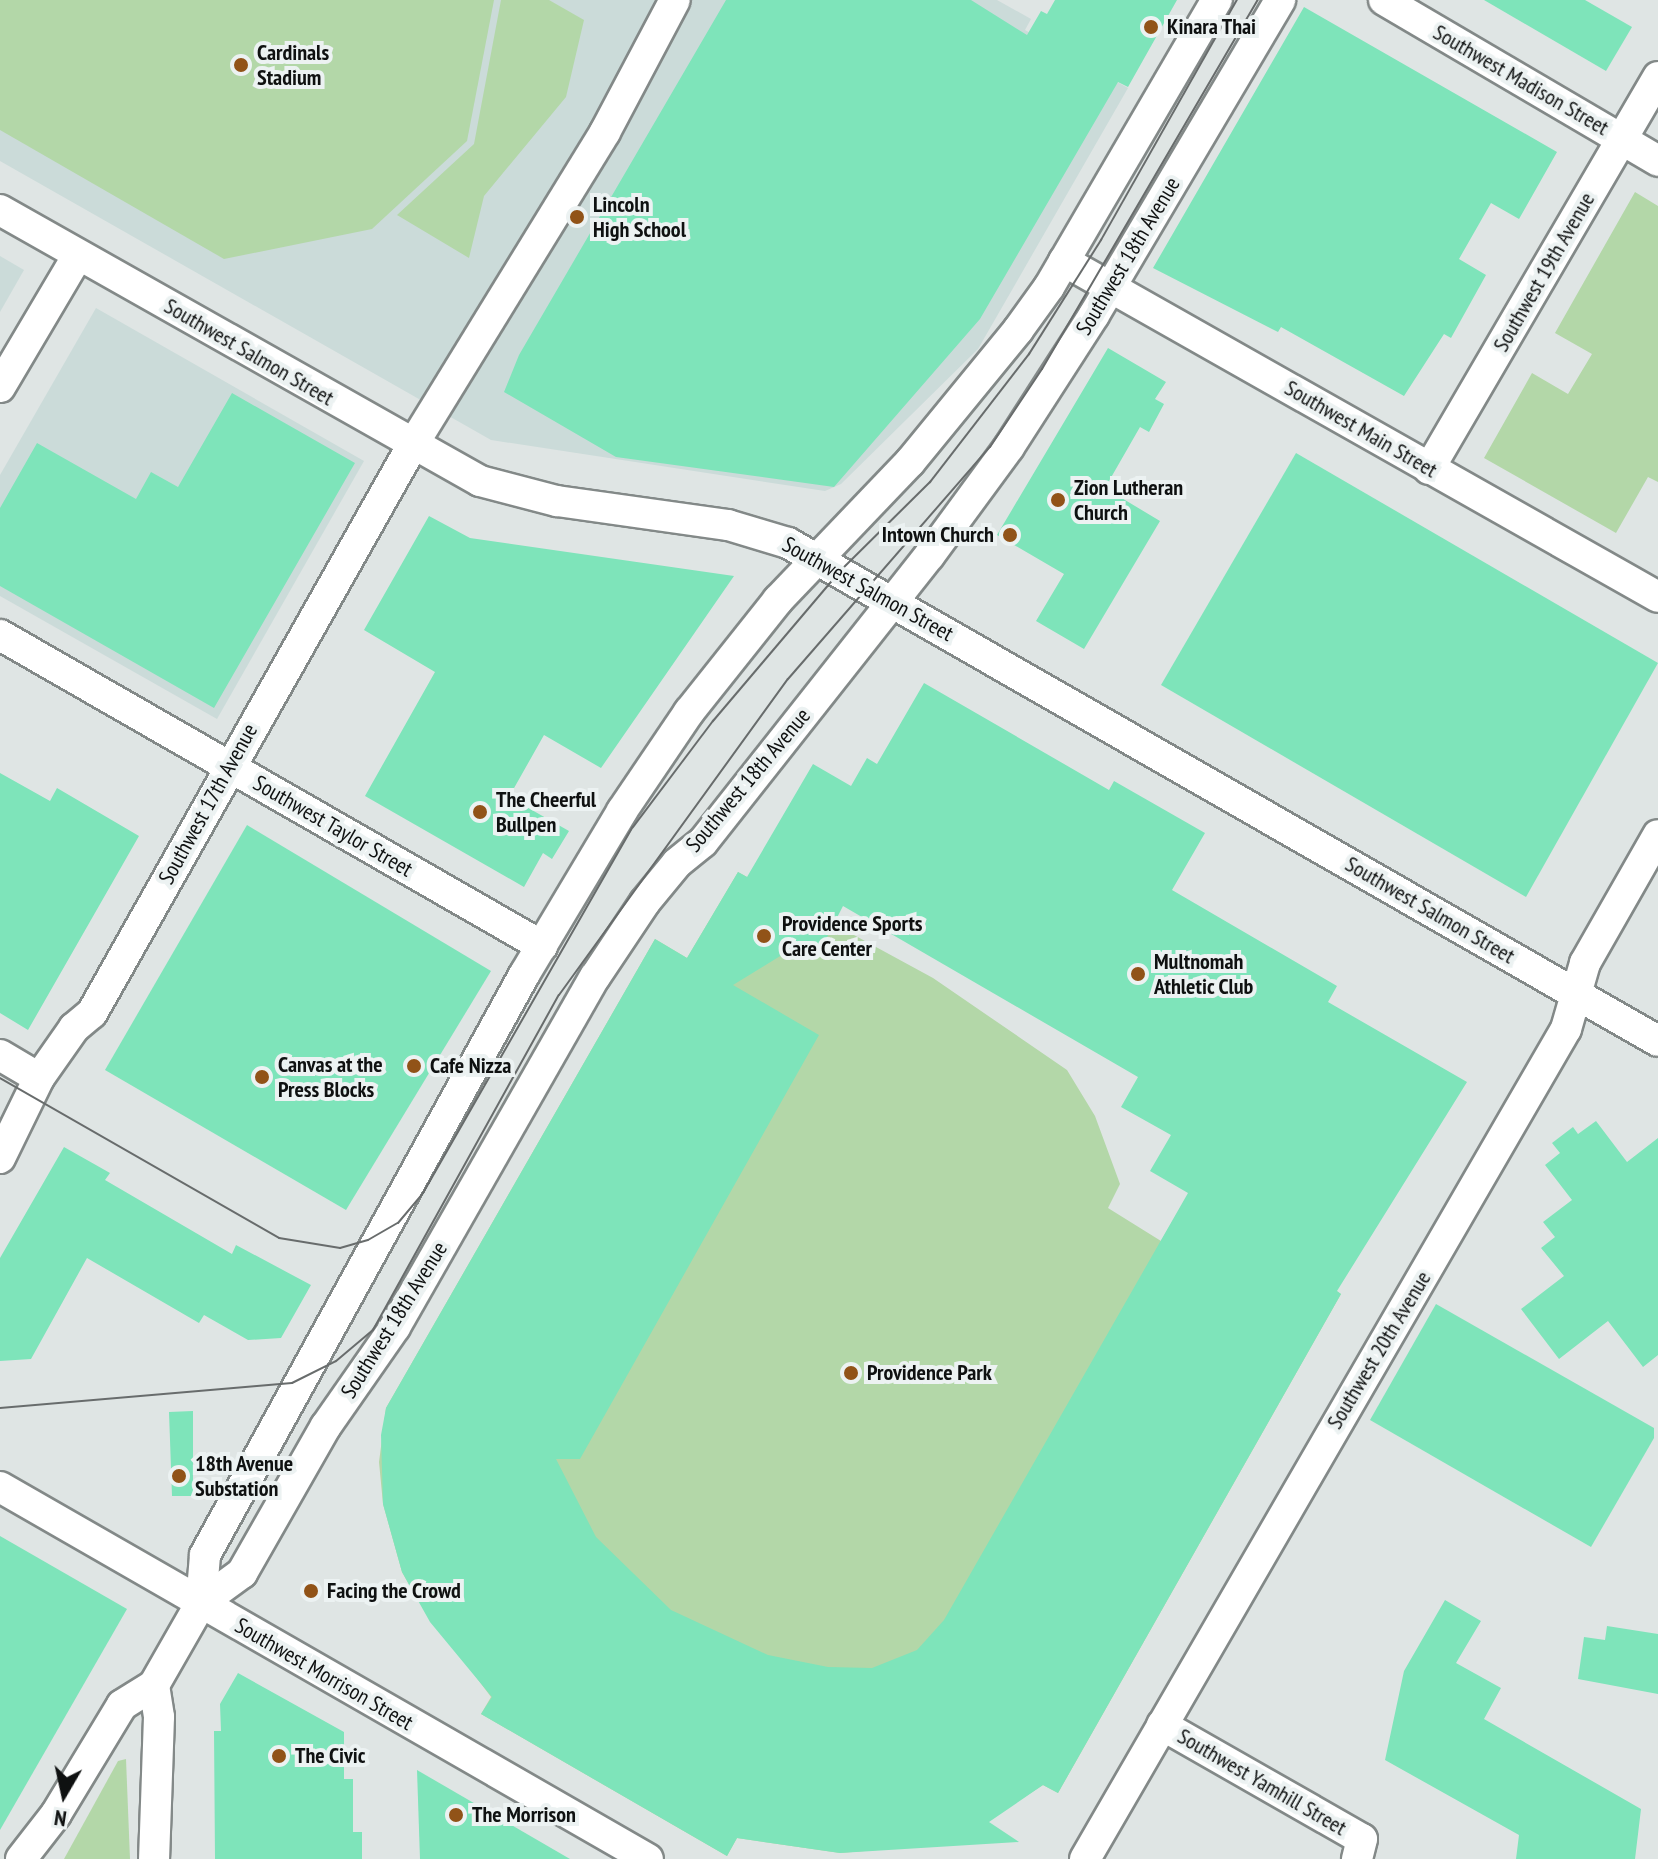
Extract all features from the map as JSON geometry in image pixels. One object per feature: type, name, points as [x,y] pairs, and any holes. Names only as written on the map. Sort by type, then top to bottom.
[{"type":"street","name":"Southwest 17th Avenue","points":[[0,1158],[39,1078],[74,1028],[92,1013],[412,446],[605,132],[675,0]]},
{"type":"street","name":"Southwest 18th Avenue","points":[[201,1603],[205,1555],[542,946],[689,712],[818,558],[954,409],[1018,330],[1064,261],[1217,0]]},
{"type":"street","name":"Southwest 18th Avenue","points":[[21,1859],[122,1705],[154,1685],[201,1603],[242,1573],[326,1426],[395,1327],[595,977],[645,902],[677,863],[703,842],[893,602],[1009,447],[1110,287],[1280,0]]},
{"type":"street","name":"Southwest Madison Street","points":[[1384,0],[1658,161]]},
{"type":"street","name":"Southwest 19th Avenue","points":[[1429,469],[1658,77]]},
{"type":"street","name":"Southwest Salmon Street","points":[[0,210],[454,470],[521,494],[728,525],[788,543],[818,558],[1658,1041]]},
{"type":"street","points":[[0,387],[78,255]]},
{"type":"street","name":"Southwest Main Street","points":[[1064,261],[1658,597]]},
{"type":"street","name":"Southwest Taylor Street","points":[[0,635],[542,946]]},
{"type":"street","name":"Southwest 20th Avenue","points":[[1085,1859],[1566,1029],[1585,963],[1658,835]]},
{"type":"street","points":[[0,1055],[39,1078]]},
{"type":"street","name":"Southwest Morrison Street","points":[[0,1487],[648,1859]]},
{"type":"street","points":[[154,1685],[159,1717],[154,1859]]},
{"type":"street","name":"Southwest Yamhill Street","points":[[1162,1725],[1360,1849]]},
{"type":"shaded area","name":"Lincoln High School","points":[[0,0],[997,0],[1031,19],[1025,30],[1128,88],[978,349],[841,484],[825,491],[491,440],[0,161]]},
{"type":"shaded area","points":[[0,256],[24,270],[0,312]]},
{"type":"shaded area","points":[[96,308],[364,461],[217,719],[0,596],[0,475]]},
{"type":"green space","name":"Cardinals Stadium","points":[[0,0],[494,0],[467,141],[372,229],[224,259],[0,130]]},
{"type":"green space","points":[[501,0],[549,0],[584,20],[566,97],[484,196],[469,258],[397,215],[474,144]]},
{"type":"green space","points":[[1635,192],[1658,206],[1658,482],[1648,477],[1616,533],[1484,458],[1532,373],[1568,394],[1592,354],[1555,333]]},
{"type":"green space","name":"Providence Park","points":[[738,872],[933,978],[1067,1070],[1095,1116],[1120,1184],[1108,1208],[1161,1241],[1186,1198],[1341,1294],[1058,1793],[1043,1785],[983,1824],[915,1847],[840,1853],[737,1838],[727,1856],[481,1714],[491,1697],[416,1597],[402,1572],[383,1504],[379,1462],[386,1408],[655,939],[687,958]]},
{"type":"green space","points":[[126,1759],[130,1859],[64,1859],[118,1761]]},
{"type":"building","points":[[726,0],[971,0],[1027,35],[1041,11],[1047,14],[1055,0],[1177,0],[1128,87],[1118,82],[980,319],[834,487],[616,457],[504,392],[519,355]]},
{"type":"building","points":[[1484,0],[1585,0],[1632,27],[1606,71]]},
{"type":"building","points":[[1304,7],[1557,152],[1519,219],[1491,203],[1459,259],[1486,275],[1451,338],[1444,334],[1404,396],[1281,327],[1278,332],[1153,268]]},
{"type":"building","name":"Zion Lutheran Church","points":[[1108,348],[1166,382],[1155,399],[1164,404],[1149,432],[1140,427],[1105,488],[1160,521],[1084,649],[1036,621],[1064,574],[997,535]]},
{"type":"building","points":[[232,393],[355,463],[214,708],[0,586],[0,508],[37,443],[136,499],[151,472],[178,487]]},
{"type":"building","points":[[1296,453],[1658,663],[1526,897],[1161,685]]},
{"type":"building","points":[[429,516],[470,538],[734,576],[601,768],[544,735],[509,797],[569,831],[552,859],[543,853],[524,887],[365,796],[435,672],[364,630]]},
{"type":"building","points":[[924,683],[1109,790],[1114,781],[1205,833],[1172,890],[1337,986],[1328,1002],[1467,1082],[1337,1291],[1341,1294],[1058,1793],[1043,1785],[989,1822],[1019,1842],[840,1853],[737,1838],[727,1856],[481,1714],[492,1697],[430,1622],[402,1572],[383,1504],[381,1435],[386,1408],[655,939],[687,958],[738,872],[747,877],[813,764],[851,786],[867,758],[877,764]],"holes":[[[843,906],[1138,1077],[1121,1107],[1171,1135],[1150,1171],[1188,1193],[944,1620],[917,1650],[872,1668],[828,1667],[768,1655],[671,1610],[596,1537],[556,1459],[580,1459],[819,1035],[733,985],[790,950],[821,949]]]},
{"type":"building","points":[[0,773],[50,801],[57,788],[139,836],[28,1030],[0,1013]]},
{"type":"building","points":[[247,825],[491,971],[346,1210],[105,1070]]},
{"type":"building","points":[[1596,1121],[1627,1162],[1658,1138],[1658,1355],[1643,1367],[1608,1321],[1559,1359],[1521,1309],[1564,1276],[1541,1248],[1555,1237],[1543,1222],[1572,1200],[1545,1165],[1560,1153],[1552,1143],[1573,1127],[1578,1134]]},
{"type":"building","points":[[64,1147],[110,1173],[105,1180],[232,1254],[236,1245],[311,1285],[281,1338],[248,1340],[204,1315],[199,1323],[87,1258],[31,1359],[0,1361],[0,1258]]},
{"type":"building","points":[[1436,1304],[1654,1428],[1654,1438],[1591,1547],[1370,1420]]},
{"type":"building","points":[[193,1411],[193,1496],[172,1496],[169,1412]]},
{"type":"building","points":[[0,1536],[127,1609],[0,1830]]},
{"type":"building","points":[[1445,1600],[1481,1621],[1456,1663],[1501,1688],[1484,1719],[1641,1809],[1635,1859],[1516,1859],[1519,1835],[1385,1760],[1404,1671]]},
{"type":"building","points":[[1607,1626],[1658,1634],[1658,1694],[1578,1679],[1584,1637],[1605,1640]]},
{"type":"building","name":"The Civic","points":[[238,1673],[344,1732],[344,1779],[353,1779],[353,1832],[362,1832],[362,1859],[215,1859],[214,1731],[221,1731],[220,1704]]},
{"type":"building","name":"The Morrison","points":[[417,1770],[570,1859],[420,1859]]},
{"type":"tram line","points":[[0,1078],[279,1238],[340,1248],[368,1240],[398,1223],[423,1193],[633,827],[713,721],[840,571],[930,482],[1029,354],[1101,240],[1237,0]]},
{"type":"tram line","points":[[0,1408],[292,1383],[336,1361],[373,1330],[559,995],[788,679],[990,447],[1042,369],[1258,0]]},
{"type":"place","name":"Kinara Thai","points":[[1151,27]]},
{"type":"place","name":"Cardinals Stadium","points":[[241,65]]},
{"type":"place","name":"Lincoln High School","points":[[577,217]]},
{"type":"place","name":"Zion Lutheran Church","points":[[1058,500]]},
{"type":"place","name":"Intown Church","points":[[1010,535]]},
{"type":"place","name":"The Cheerful Bullpen","points":[[480,812]]},
{"type":"place","name":"Providence Sports Care Center","points":[[764,936]]},
{"type":"place","name":"Multnomah Athletic Club","points":[[1138,974]]},
{"type":"place","name":"Cafe Nizza","points":[[414,1066]]},
{"type":"place","name":"Canvas at the Press Blocks","points":[[262,1077]]},
{"type":"place","name":"Providence Park","points":[[851,1373]]},
{"type":"place","name":"18th Avenue Substation","points":[[179,1476]]},
{"type":"place","name":"Facing the Crowd","points":[[311,1591]]},
{"type":"place","name":"The Civic","points":[[279,1756]]},
{"type":"place","name":"The Morrison","points":[[456,1815]]}]
